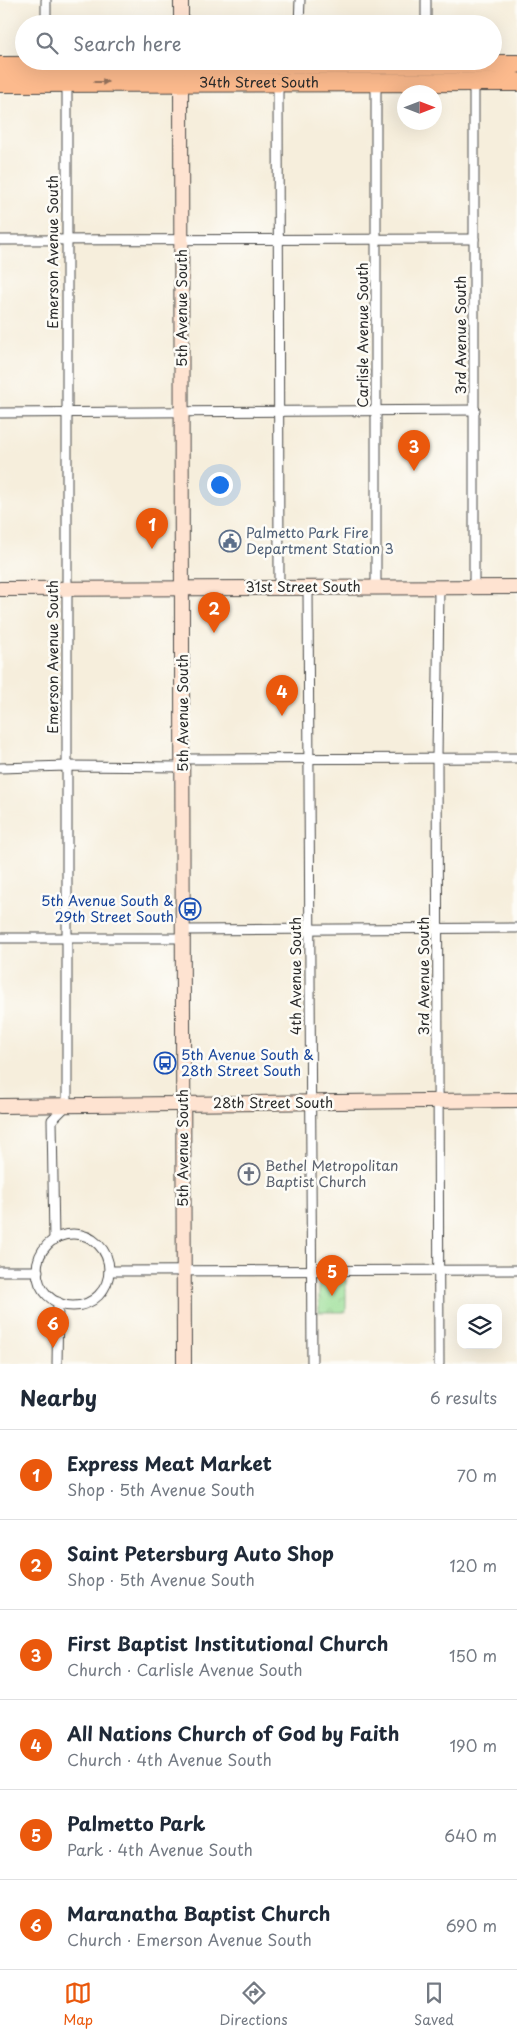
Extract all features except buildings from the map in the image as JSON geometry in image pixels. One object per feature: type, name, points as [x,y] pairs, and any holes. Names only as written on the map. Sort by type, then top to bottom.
[{"type":"highway","name":"34th Street South","points":[[502,64],[517,64]]},
{"type":"highway","name":"34th Street South","points":[[0,66],[15,67]]},
{"type":"highway","name":"34th Street South","points":[[0,83],[46,70],[67,74],[181,70],[278,82],[517,82]]},
{"type":"highway","points":[[356,82],[366,76],[412,75],[417,70]]},
{"type":"highway","points":[[474,82],[486,74],[517,75]]},
{"type":"street","points":[[46,0],[46,15]]},
{"type":"street","points":[[180,0],[181,15]]},
{"type":"street","points":[[300,0],[300,15]]},
{"type":"street","points":[[426,0],[426,15]]},
{"type":"street","name":"5th Avenue South","points":[[181,70],[184,1364]]},
{"type":"street","name":"Emerson Avenue South","points":[[67,74],[67,1105]]},
{"type":"street","points":[[278,82],[279,587]]},
{"type":"street","name":"Carlisle Avenue South","points":[[376,82],[376,587]]},
{"type":"street","name":"3rd Avenue South","points":[[474,82],[474,587]]},
{"type":"street","points":[[0,240],[474,239]]},
{"type":"street","points":[[0,413],[475,410]]},
{"type":"street","name":"4th Avenue South","points":[[308,587],[312,1364]]},
{"type":"street","name":"3rd Avenue South","points":[[439,587],[437,758],[439,1364]]},
{"type":"street","name":"31st Street South","points":[[0,589],[517,587]]},
{"type":"street","points":[[0,768],[309,759],[517,758]]},
{"type":"street","points":[[0,938],[67,938],[310,930],[517,928]]},
{"type":"street","name":"28th Street South","points":[[0,1106],[517,1100]]},
{"type":"street","points":[[54,1240],[52,1120],[67,1105]]},
{"type":"street","points":[[69,1234],[82,1235],[93,1240],[102,1248],[108,1259],[109,1271],[104,1288],[92,1301],[81,1305],[69,1306],[58,1302],[43,1289],[38,1270],[43,1251],[54,1240],[69,1234]]},
{"type":"street","points":[[0,1271],[38,1270]]},
{"type":"street","points":[[109,1271],[517,1270]]},
{"type":"street","points":[[57,1364],[58,1302]]},
{"type":"green space","points":[[319,1280],[346,1280],[346,1312],[319,1312]]},
{"type":"place","name":"First Baptist Institutional Church","points":[[414,471]]},
{"type":"place","name":"Palmetto Park Fire Department Station 3","points":[[230,541]]},
{"type":"place","name":"Express Meat Market","points":[[152,549]]},
{"type":"place","name":"Saint Petersburg Auto Shop","points":[[214,633]]},
{"type":"place","name":"All Nations Church of God by Faith","points":[[282,716]]},
{"type":"place","name":"5th Avenue South & 29th Street South","points":[[190,909]]},
{"type":"place","name":"5th Avenue South & 28th Street South","points":[[165,1063]]},
{"type":"place","name":"Bethel Metropolitan Baptist Church","points":[[249,1174]]},
{"type":"place","name":"Palmetto Park","points":[[332,1296]]},
{"type":"place","name":"Maranatha Baptist Church","points":[[53,1348]]}]
